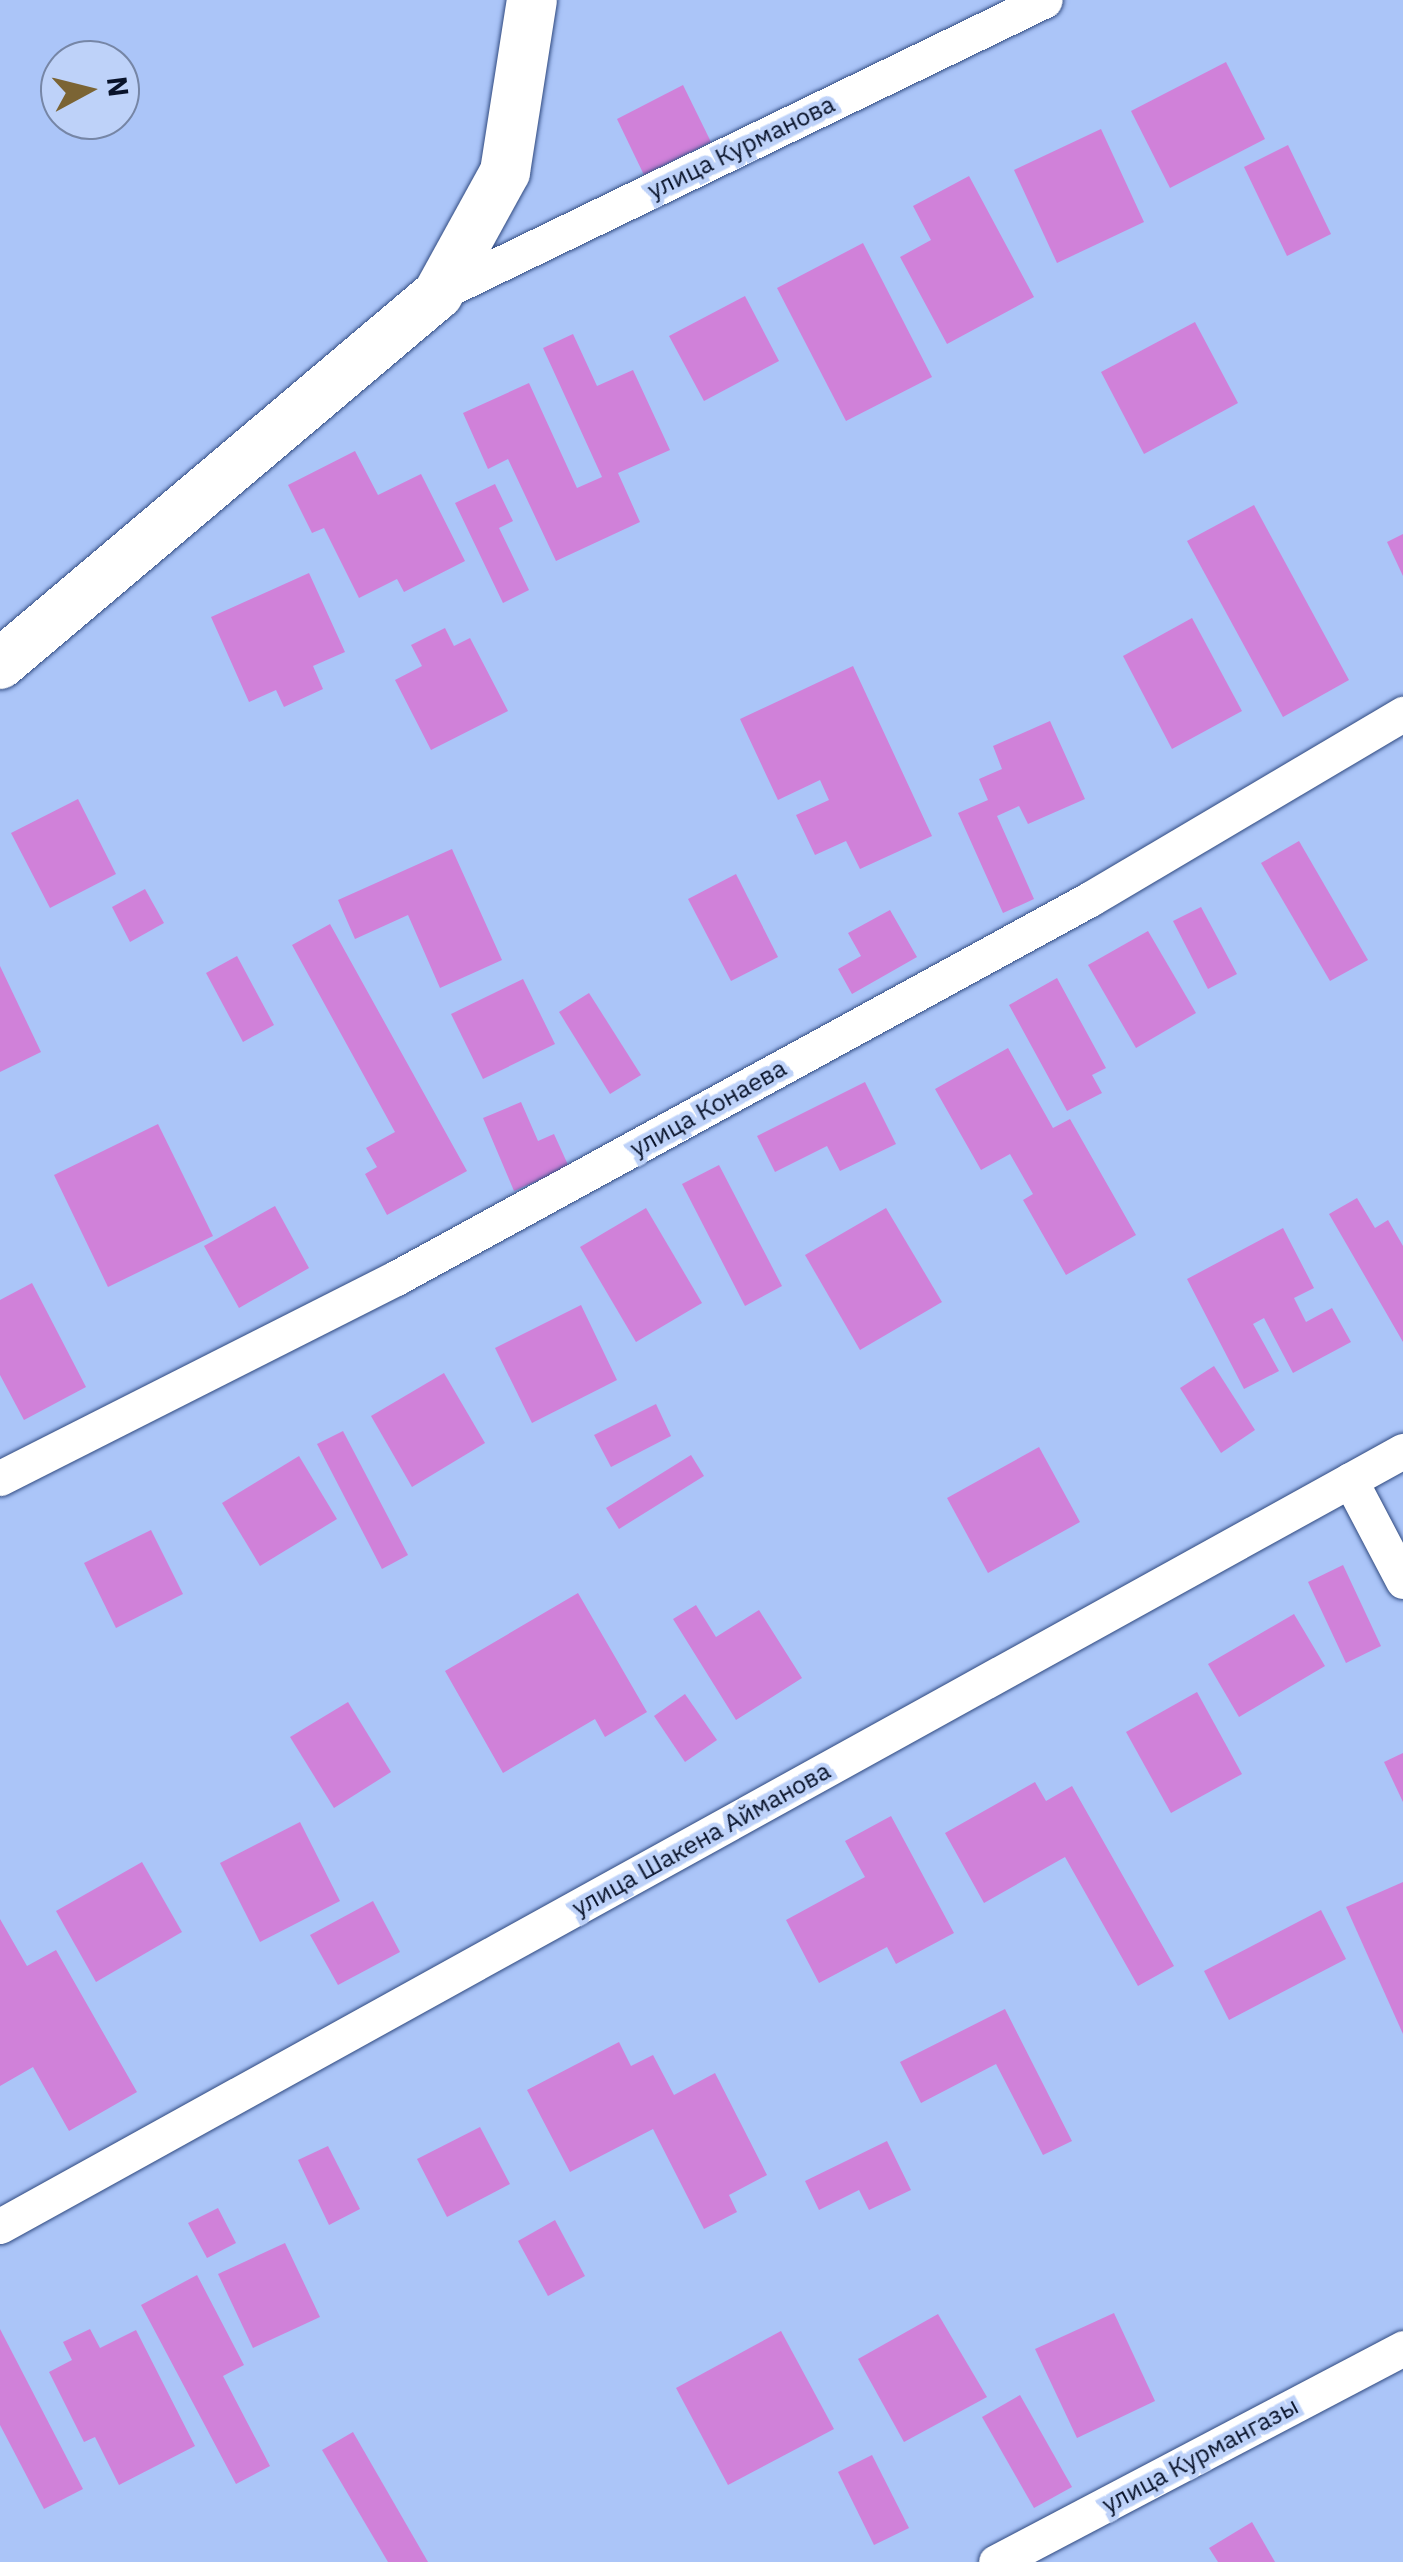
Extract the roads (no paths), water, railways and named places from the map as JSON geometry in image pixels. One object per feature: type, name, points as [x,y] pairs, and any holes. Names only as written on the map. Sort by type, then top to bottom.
[{"type":"street","points":[[0,664],[438,294],[505,172],[532,0]]},
{"type":"street","name":"улица Курманова","points":[[438,294],[1044,0]]},
{"type":"street","name":"улица Конаева","points":[[0,1478],[396,1278],[1090,898],[1403,714]]},
{"type":"street","name":"улица Шакена Айманова","points":[[0,2226],[1403,1451]]},
{"type":"street","points":[[1350,1480],[1403,1580]]},
{"type":"street","name":"улица Курмангазы","points":[[996,2562],[1403,2348]]}]
